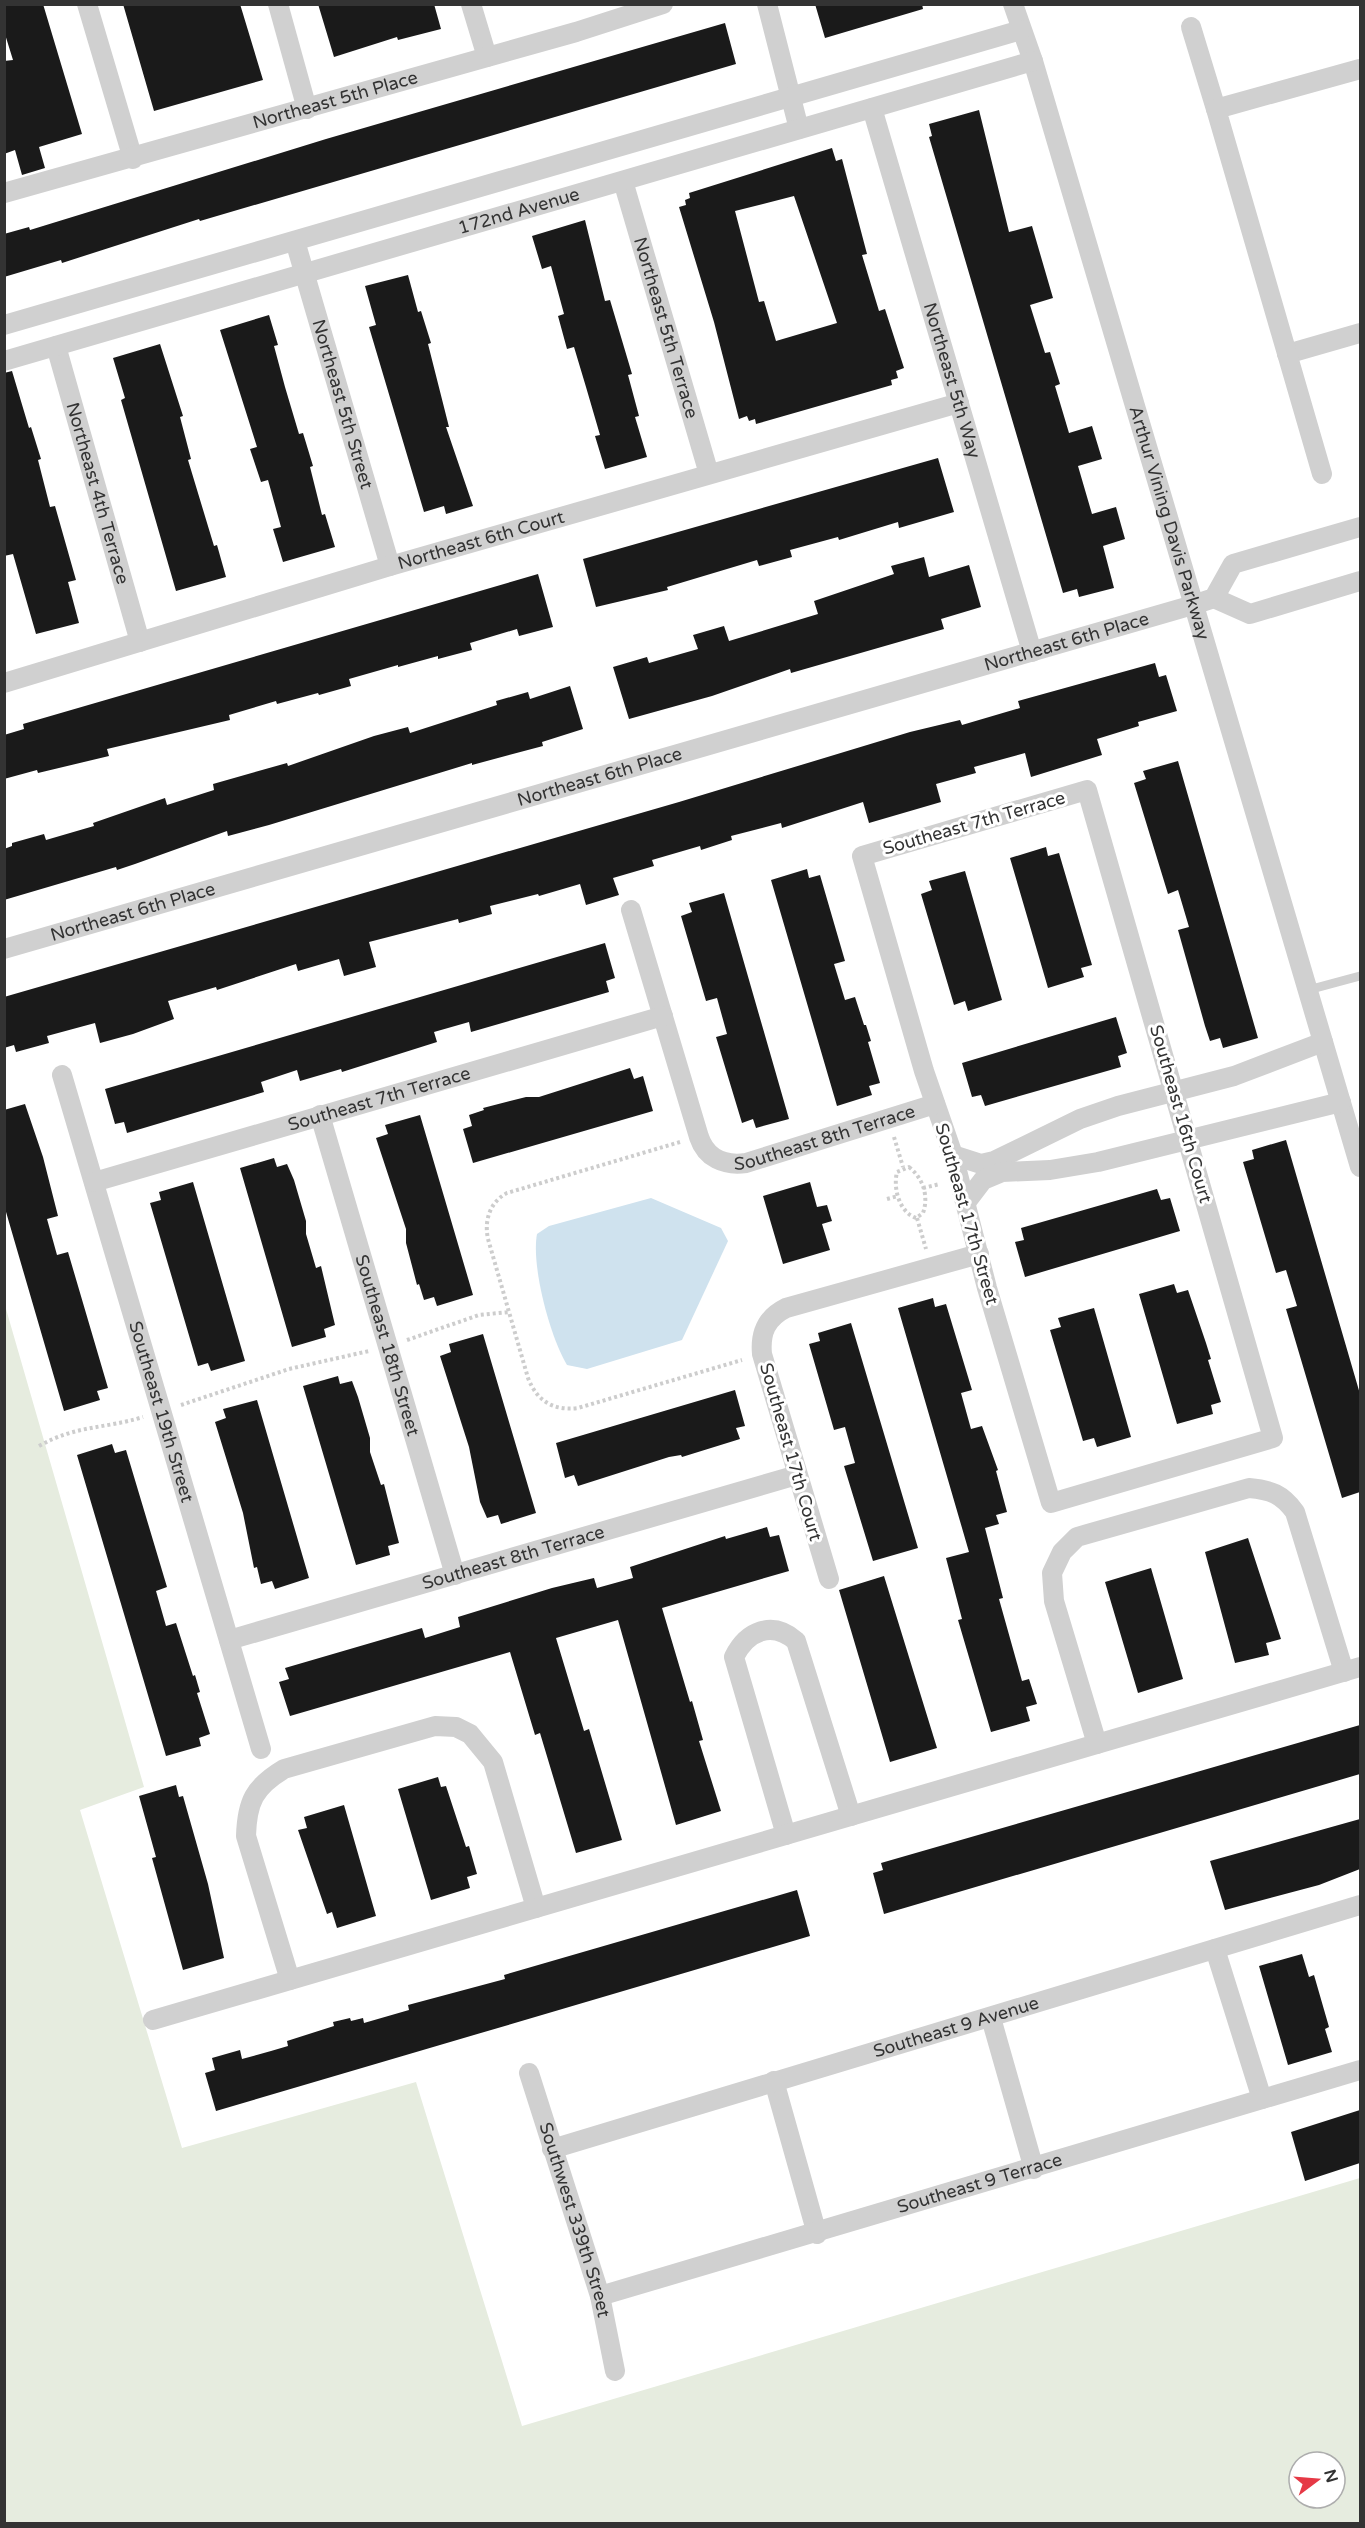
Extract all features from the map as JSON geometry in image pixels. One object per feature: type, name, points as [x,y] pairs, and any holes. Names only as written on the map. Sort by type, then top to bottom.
[{"type":"street","points":[[87,4],[133,159]]},
{"type":"street","points":[[278,4],[307,109]]},
{"type":"street","points":[[471,4],[487,57]]},
{"type":"street","name":"Northeast 5th Place","points":[[4,193],[133,159],[663,4]]},
{"type":"street","points":[[766,4],[799,129]]},
{"type":"street","name":"Arthur Vining Davis Parkway","points":[[1013,4],[1033,61],[1360,1167]]},
{"type":"street","points":[[1191,27],[1322,474]]},
{"type":"street","name":"172nd Avenue","points":[[4,325],[1021,30]]},
{"type":"street","name":"172nd Avenue","points":[[4,361],[1033,61]]},
{"type":"street","points":[[1216,109],[1360,69]]},
{"type":"street","name":"Northeast 5th Way","points":[[872,108],[1032,652]]},
{"type":"street","name":"Northeast 5th Terrace","points":[[623,181],[710,474]]},
{"type":"street","name":"Northeast 5th Street","points":[[295,240],[390,566]]},
{"type":"street","points":[[1287,354],[1360,333]]},
{"type":"street","name":"Northeast 4th Terrace","points":[[56,346],[140,642]]},
{"type":"street","name":"Northeast 6th Court","points":[[4,683],[390,566],[959,403]]},
{"type":"street","points":[[1360,527],[1233,564],[1214,598],[1250,614],[1360,581]]},
{"type":"street","name":"Northeast 6th Place","points":[[4,949],[1214,598]]},
{"type":"street","name":"Southeast 7th Terrace","points":[[862,856],[1087,790]]},
{"type":"street","name":"Southeast 16th Court","points":[[1051,1503],[1273,1438],[1087,790]]},
{"type":"street","name":"Southeast 17th Street","points":[[862,856],[935,1104],[967,1201],[979,1254],[1051,1503]]},
{"type":"street","points":[[631,910],[663,1016]]},
{"type":"street","name":"Southeast 7th Terrace","points":[[94,1182],[663,1016]]},
{"type":"street","name":"Southeast 8th Terrace","points":[[663,1016],[700,1142],[713,1158],[729,1164],[746,1163],[935,1104]]},
{"type":"street","points":[[953,1155],[973,1162],[987,1163],[1057,1128],[1118,1106],[1233,1077],[1323,1042]]},
{"type":"street","name":"Southeast 19th Street","points":[[62,1075],[261,1749]]},
{"type":"street","points":[[967,1201],[983,1180],[1002,1172],[1065,1168],[1341,1102]]},
{"type":"street","name":"Southeast 18th Street","points":[[320,1115],[455,1575]]},
{"type":"street","points":[[1057,1128],[1050,1147],[1056,1161],[1065,1168]]},
{"type":"street","name":"Southeast 17th Court","points":[[828,1579],[762,1354],[762,1334],[766,1324],[786,1308],[979,1254]]},
{"type":"street","name":"Southeast 8th Terrace","points":[[229,1640],[797,1475]]},
{"type":"street","points":[[153,2020],[851,1816],[1352,1669],[1295,1512],[1284,1497],[1267,1490],[1249,1488],[1077,1537],[1062,1552],[1052,1573],[1054,1601],[1096,1744]]},
{"type":"street","points":[[786,1835],[734,1657],[741,1643],[755,1632],[772,1628],[787,1632],[796,1641],[851,1816]]},
{"type":"street","points":[[290,1980],[246,1836],[247,1812],[255,1792],[269,1778],[284,1769],[435,1726],[456,1727],[470,1734],[493,1762],[536,1908]]},
{"type":"street","name":"Southeast 9 Avenue","points":[[552,2149],[1360,1905]]},
{"type":"street","points":[[1215,1949],[1262,2099]]},
{"type":"street","points":[[991,2018],[1034,2169]]},
{"type":"street","name":"Southeast 9 Terrace","points":[[600,2296],[817,2234],[1360,2070]]},
{"type":"street","name":"Southwest 339th Street","points":[[529,2073],[600,2296],[615,2370]]},
{"type":"street","points":[[774,2081],[817,2234]]},
{"type":"lane","points":[[1308,990],[1360,976]]},
{"type":"path","points":[[894,1136],[903,1168]]},
{"type":"path","points":[[686,1140],[515,1190],[497,1200],[488,1216],[486,1232],[533,1390],[543,1402],[563,1409],[578,1408],[742,1359]]},
{"type":"path","points":[[917,1218],[925,1209],[923,1188],[915,1173],[909,1167],[903,1168],[896,1176],[898,1196],[904,1210],[917,1218],[927,1250]]},
{"type":"path","points":[[923,1188],[941,1184]]},
{"type":"path","points":[[887,1199],[898,1196]]},
{"type":"path","points":[[400,1341],[479,1316],[509,1312]]},
{"type":"path","points":[[174,1407],[289,1369],[330,1362],[375,1349]]},
{"type":"path","points":[[39,1446],[71,1430],[116,1425],[149,1415]]},
{"type":"shaded area","points":[[4,1302],[144,1787],[80,1810],[182,2148],[416,2082],[522,2426],[1360,2178],[1360,2523],[5,2523]]},
{"type":"water","points":[[651,1198],[721,1228],[728,1241],[682,1340],[587,1369],[567,1365],[554,1337],[543,1301],[537,1264],[537,1234],[549,1226]]},
{"type":"building","points":[[4,4],[43,4],[82,134],[39,147],[45,168],[22,175],[15,150],[4,154],[4,61],[13,60],[4,31]]},
{"type":"building","points":[[123,4],[240,4],[263,80],[154,111]]},
{"type":"building","points":[[318,4],[434,4],[441,29],[398,40],[397,37],[334,57]]},
{"type":"building","points":[[815,4],[922,4],[923,9],[825,38]]},
{"type":"building","points":[[725,23],[736,64],[200,221],[199,219],[62,263],[61,260],[4,277],[4,234],[29,227],[30,230],[326,139]]},
{"type":"building","points":[[979,110],[1009,232],[1032,226],[1053,298],[1030,305],[1045,353],[1050,352],[1060,384],[1055,386],[1069,433],[1092,426],[1102,459],[1078,466],[1092,514],[1116,507],[1125,539],[1103,546],[1114,588],[1079,597],[1077,589],[1063,593],[929,137],[932,136],[929,124]]},
{"type":"building","points":[[832,148],[836,161],[842,159],[867,254],[862,255],[879,311],[885,309],[904,368],[896,371],[898,378],[891,380],[892,385],[756,424],[755,419],[749,421],[747,416],[739,419],[714,322],[679,207],[686,205],[685,200],[690,198],[689,193]],"holes":[[[794,196],[837,323],[776,341],[764,301],[759,302],[735,211]]]},
{"type":"building","points":[[585,220],[605,301],[610,300],[632,374],[628,375],[639,416],[635,417],[647,457],[605,469],[595,436],[600,435],[574,347],[567,349],[558,316],[564,314],[551,266],[542,269],[532,236]]},
{"type":"building","points":[[408,275],[418,312],[421,311],[431,343],[428,344],[449,427],[446,427],[473,506],[446,514],[444,506],[424,512],[369,327],[376,325],[365,286]]},
{"type":"building","points":[[269,315],[278,345],[274,346],[285,387],[299,434],[303,433],[313,466],[310,467],[322,515],[325,514],[335,547],[283,562],[273,529],[281,527],[268,480],[261,482],[250,449],[257,447],[220,330]]},
{"type":"building","points":[[160,344],[183,416],[180,417],[191,459],[188,460],[214,546],[217,545],[226,577],[176,591],[121,400],[125,398],[113,358]]},
{"type":"building","points":[[12,371],[41,459],[38,460],[50,507],[55,506],[76,580],[68,582],[79,623],[36,634],[13,554],[4,556],[4,373]]},
{"type":"building","points":[[938,458],[954,512],[899,528],[898,522],[839,540],[838,537],[790,550],[792,557],[759,566],[757,560],[667,587],[668,590],[596,607],[583,559]]},
{"type":"building","points":[[924,557],[929,577],[969,565],[981,607],[941,619],[944,629],[791,673],[790,669],[712,696],[629,719],[613,667],[647,657],[649,663],[698,649],[693,635],[724,626],[729,641],[818,614],[814,601],[894,574],[891,566]]},
{"type":"building","points":[[538,574],[553,627],[519,636],[517,629],[470,643],[472,650],[438,659],[438,656],[398,667],[398,665],[349,679],[351,686],[277,704],[276,701],[229,715],[230,720],[107,749],[109,756],[4,779],[4,735],[24,729],[23,724]]},
{"type":"building","points":[[1155,663],[1159,677],[1166,675],[1177,711],[1138,722],[1139,726],[1097,739],[1102,755],[1031,777],[1025,753],[974,767],[976,773],[936,784],[941,802],[869,823],[863,802],[782,828],[781,823],[731,836],[732,840],[701,850],[700,846],[652,860],[654,866],[613,878],[619,895],[586,905],[580,884],[539,896],[538,894],[490,906],[492,914],[459,923],[458,919],[369,942],[376,967],[344,976],[339,959],[298,971],[296,964],[217,990],[216,987],[168,1001],[174,1019],[133,1034],[100,1043],[95,1023],[47,1036],[49,1043],[16,1052],[14,1045],[4,1048],[4,997],[679,802],[910,732],[960,720],[962,725],[1020,708],[1018,701]]},
{"type":"building","points":[[570,686],[583,729],[542,742],[543,746],[472,765],[472,763],[269,825],[228,836],[227,831],[117,870],[116,867],[4,900],[4,849],[12,846],[12,843],[44,834],[46,840],[94,826],[93,823],[165,798],[167,805],[214,790],[213,784],[287,763],[288,766],[374,736],[408,727],[410,733],[497,705],[496,701],[528,692],[530,699]]},
{"type":"building","points":[[1178,761],[1258,1038],[1223,1048],[1220,1038],[1210,1041],[1178,930],[1189,927],[1178,890],[1168,894],[1134,783],[1146,779],[1143,771]]},
{"type":"building","points":[[1046,847],[1048,856],[1059,853],[1092,965],[1081,968],[1084,977],[1048,988],[1010,858]]},
{"type":"building","points":[[807,869],[809,878],[820,875],[845,961],[834,964],[845,1000],[855,997],[864,1025],[866,1025],[871,1041],[868,1042],[880,1083],[869,1086],[872,1095],[837,1106],[771,880]]},
{"type":"building","points":[[965,871],[1002,1000],[968,1011],[965,1001],[954,1005],[921,894],[932,890],[929,881]]},
{"type":"building","points":[[724,893],[789,1119],[756,1128],[753,1119],[742,1123],[716,1037],[727,1034],[717,998],[706,1001],[681,916],[692,912],[689,903]]},
{"type":"building","points":[[605,943],[615,978],[606,981],[609,992],[471,1032],[469,1022],[434,1032],[437,1042],[342,1072],[341,1069],[300,1081],[297,1070],[261,1082],[264,1092],[127,1133],[124,1122],[115,1124],[105,1089]]},
{"type":"building","points":[[1116,1017],[1127,1053],[1118,1056],[1121,1067],[985,1106],[981,1095],[972,1097],[962,1063]]},
{"type":"building","points":[[630,1068],[634,1079],[643,1076],[653,1111],[473,1163],[463,1129],[472,1126],[469,1115],[484,1110],[483,1108],[526,1097],[539,1097]]},
{"type":"building","points":[[25,1104],[43,1157],[58,1216],[47,1219],[57,1255],[68,1252],[108,1388],[97,1391],[100,1400],[64,1411],[4,1205],[4,1110]]},
{"type":"building","points":[[420,1115],[473,1295],[437,1306],[434,1297],[424,1300],[419,1284],[417,1285],[406,1243],[406,1229],[376,1138],[388,1134],[385,1125]]},
{"type":"building","points":[[1286,1140],[1360,1394],[1360,1492],[1342,1498],[1286,1309],[1297,1306],[1286,1270],[1276,1273],[1243,1162],[1254,1159],[1252,1150]]},
{"type":"building","points":[[274,1158],[277,1167],[287,1164],[294,1180],[306,1221],[306,1234],[316,1268],[321,1266],[335,1325],[324,1329],[326,1337],[292,1347],[240,1168]]},
{"type":"building","points":[[193,1182],[245,1361],[211,1371],[208,1363],[198,1366],[150,1203],[161,1200],[159,1192]]},
{"type":"building","points":[[810,1182],[817,1207],[827,1205],[832,1221],[822,1224],[830,1250],[783,1264],[763,1196]]},
{"type":"building","points":[[1157,1189],[1161,1200],[1170,1198],[1180,1231],[1025,1277],[1015,1242],[1024,1240],[1021,1228]]},
{"type":"building","points":[[1174,1284],[1177,1293],[1188,1290],[1211,1359],[1208,1360],[1221,1402],[1211,1405],[1213,1414],[1177,1424],[1139,1294]]},
{"type":"building","points":[[933,1298],[935,1307],[946,1304],[972,1390],[961,1393],[971,1429],[982,1426],[998,1470],[996,1471],[1007,1512],[996,1515],[999,1524],[985,1528],[1003,1598],[999,1599],[1022,1681],[1029,1679],[1037,1704],[1026,1707],[1030,1721],[991,1732],[958,1620],[962,1619],[946,1558],[969,1552],[898,1308]]},
{"type":"building","points":[[1094,1308],[1131,1437],[1097,1447],[1094,1438],[1083,1441],[1050,1330],[1061,1327],[1058,1318]]},
{"type":"building","points":[[851,1323],[918,1548],[873,1561],[844,1466],[855,1463],[845,1427],[834,1430],[809,1344],[820,1341],[818,1333]]},
{"type":"building","points":[[483,1334],[536,1513],[501,1524],[498,1515],[487,1518],[480,1502],[469,1447],[440,1356],[451,1352],[449,1344]]},
{"type":"building","points":[[338,1376],[340,1384],[352,1381],[358,1397],[370,1438],[370,1452],[381,1485],[384,1484],[399,1543],[388,1546],[390,1555],[356,1565],[303,1386]]},
{"type":"building","points":[[735,1390],[745,1426],[736,1428],[740,1439],[682,1457],[681,1455],[669,1457],[578,1486],[574,1475],[565,1478],[556,1443]]},
{"type":"building","points":[[257,1400],[309,1578],[275,1589],[272,1581],[261,1584],[257,1567],[254,1568],[243,1513],[215,1422],[226,1418],[223,1409]]},
{"type":"building","points":[[112,1444],[115,1453],[126,1450],[167,1587],[156,1591],[166,1626],[176,1623],[193,1676],[195,1675],[200,1692],[197,1693],[210,1734],[199,1738],[201,1746],[166,1756],[77,1455]]},
{"type":"building","points":[[767,1527],[770,1537],[779,1535],[789,1571],[662,1608],[690,1702],[692,1701],[703,1740],[699,1741],[721,1811],[676,1825],[618,1620],[556,1638],[584,1731],[589,1729],[622,1840],[576,1853],[540,1733],[535,1735],[510,1652],[290,1716],[279,1682],[289,1679],[285,1668],[422,1628],[425,1638],[460,1627],[458,1617],[552,1588],[594,1578],[597,1588],[633,1578],[630,1567],[725,1536],[726,1539]]},
{"type":"building","points":[[1248,1538],[1281,1639],[1266,1643],[1269,1655],[1235,1663],[1205,1552]]},
{"type":"building","points":[[1151,1568],[1183,1679],[1138,1693],[1105,1582]]},
{"type":"building","points":[[884,1576],[937,1748],[890,1762],[839,1590]]},
{"type":"building","points":[[1360,1725],[1360,1774],[884,1914],[873,1873],[883,1870],[881,1863]]},
{"type":"building","points":[[438,1777],[441,1787],[446,1786],[477,1874],[467,1877],[470,1888],[431,1900],[398,1789]]},
{"type":"building","points":[[176,1785],[179,1797],[183,1796],[208,1884],[224,1958],[183,1970],[152,1858],[156,1857],[139,1796]]},
{"type":"building","points":[[344,1805],[376,1916],[337,1928],[332,1912],[327,1914],[298,1830],[307,1828],[304,1817]]},
{"type":"building","points":[[1360,1819],[1360,1869],[1319,1885],[1225,1910],[1210,1861]]},
{"type":"building","points":[[797,1890],[810,1936],[216,2111],[205,2073],[215,2070],[212,2058],[240,2050],[242,2059],[271,2051],[288,2046],[287,2041],[334,2026],[333,2022],[363,2018],[364,2023],[409,2010],[408,2005],[505,1979],[504,1975]]},
{"type":"building","points":[[1302,1954],[1309,1977],[1314,1975],[1329,2027],[1325,2029],[1332,2052],[1288,2065],[1259,1966]]},
{"type":"building","points":[[1360,2110],[1360,2163],[1305,2181],[1291,2132]]}]
